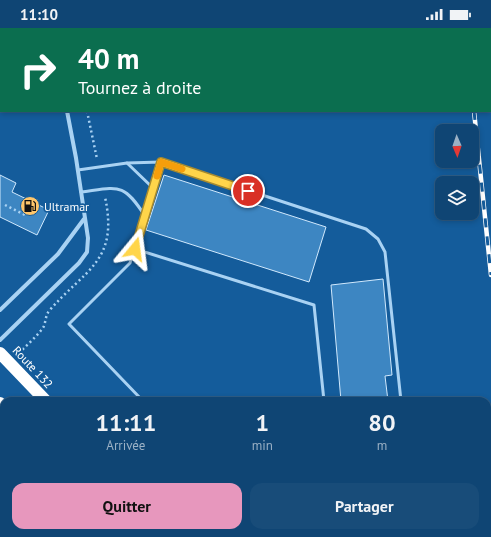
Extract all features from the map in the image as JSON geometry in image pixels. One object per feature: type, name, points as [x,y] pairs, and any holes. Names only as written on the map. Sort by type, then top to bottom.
[{"type":"highway","name":"Route 132","points":[[0,352],[42,397]]},
{"type":"street","points":[[0,340],[84,256],[88,238],[78,170],[67,112]]},
{"type":"street","points":[[0,310],[58,254],[84,219]]},
{"type":"lane","points":[[78,170],[127,163],[161,162],[366,230],[378,239],[385,252],[401,397]]},
{"type":"lane","points":[[139,397],[69,324],[130,262],[161,162]]},
{"type":"lane","points":[[127,163],[153,188]]},
{"type":"lane","points":[[81,192],[111,188],[122,189],[134,199],[145,216]]},
{"type":"lane","points":[[135,249],[314,305],[324,397]]},
{"type":"path","points":[[86,112],[96,154]]},
{"type":"path","points":[[5,204],[25,215]]},
{"type":"path","points":[[27,345],[42,329]]},
{"type":"building","points":[[0,175],[16,183],[12,192],[49,210],[37,235],[0,217]]},
{"type":"building","points":[[164,175],[326,227],[309,282],[146,230]]},
{"type":"building","points":[[383,279],[392,375],[385,376],[388,397],[341,397],[331,285]]},
{"type":"railway","points":[[474,112],[491,275]]},
{"type":"slow traffic","points":[[157,176],[161,162],[182,169]]},
{"type":"place","name":"Ultramar","points":[[30,206]]},
{"type":"route","points":[[135,249],[161,162],[248,191]]}]
